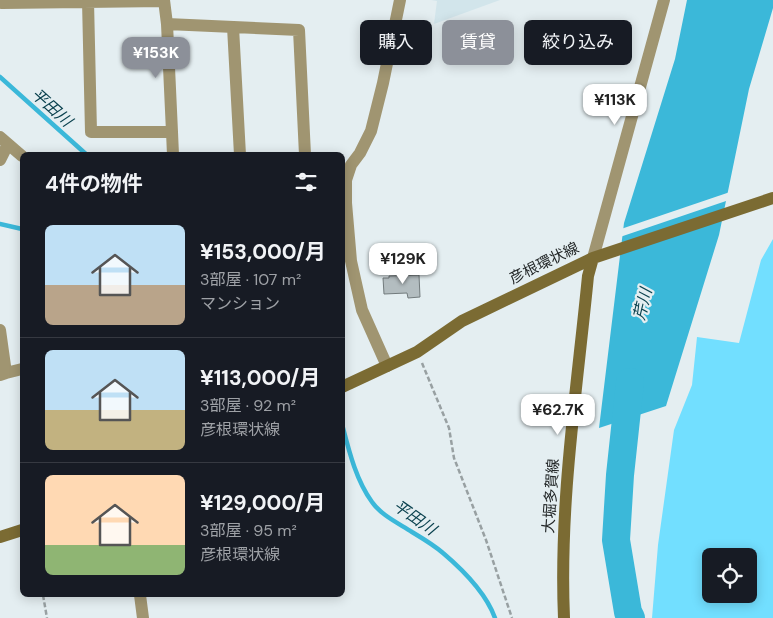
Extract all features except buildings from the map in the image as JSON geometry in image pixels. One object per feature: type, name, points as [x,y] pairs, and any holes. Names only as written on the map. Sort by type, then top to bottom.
[{"type":"main road","name":"彦根環状線","points":[[345,386],[417,352],[462,321],[593,258],[771,199]]},
{"type":"main road","name":"大堀多賀線","points":[[564,618],[563,587],[567,486],[588,276],[593,258]]},
{"type":"main road","points":[[0,537],[20,531]]},
{"type":"street","points":[[2,2],[164,0],[167,24],[173,152]]},
{"type":"street","points":[[387,366],[362,310],[351,261],[346,180],[351,165],[371,131],[400,0]]},
{"type":"street","points":[[593,258],[664,0]]},
{"type":"street","points":[[88,1],[91,132],[172,132]]},
{"type":"street","points":[[167,24],[299,30],[304,152]]},
{"type":"street","points":[[234,27],[240,152]]},
{"type":"street","points":[[4,140],[20,154]]},
{"type":"street","points":[[0,160],[4,140]]},
{"type":"street","points":[[0,330],[3,374],[20,370]]},
{"type":"street","points":[[140,597],[143,618]]},
{"type":"path","points":[[417,352],[449,428],[454,458],[486,540],[512,618]]},
{"type":"path","points":[[43,597],[47,618]]},
{"type":"shaded area","points":[[431,0],[500,0],[434,24],[437,1]]},
{"type":"shaded area","points":[[773,239],[773,618],[652,618],[658,545],[674,430],[692,385],[697,337],[739,343],[761,260]]},
{"type":"water","points":[[687,0],[773,0],[773,8],[749,89],[719,235],[666,406],[599,428],[624,223],[675,59]]},
{"type":"pier","points":[[730,192],[729,200],[620,237],[621,229]]},
{"type":"waterway","name":"平田川","points":[[0,77],[84,152]]},
{"type":"waterway","points":[[0,224],[20,229]]},
{"type":"waterway","name":"芹川","points":[[630,382],[620,475],[616,540],[628,612],[631,618]]},
{"type":"waterway","name":"平田川","points":[[345,436],[357,475],[376,507],[385,515],[443,553],[473,582],[486,600],[495,618]]}]
